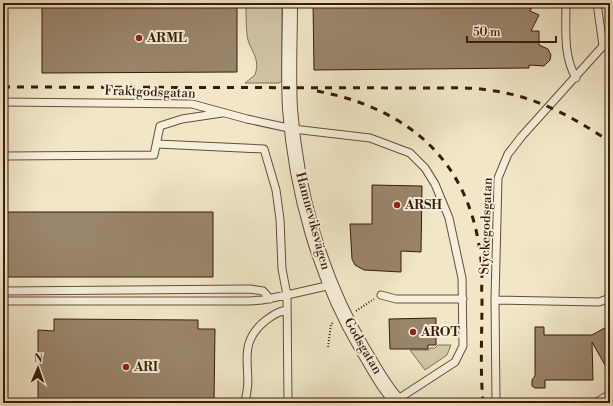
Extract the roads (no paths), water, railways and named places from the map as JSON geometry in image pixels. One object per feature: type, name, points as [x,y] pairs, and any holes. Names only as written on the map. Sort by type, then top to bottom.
[{"type":"street","name":"Hamneviksvägen","points":[[290,3],[290,108],[293,129],[303,194],[331,285]]},
{"type":"street","name":"Godsgatan","points":[[331,285],[346,317],[372,364],[396,402]]},
{"type":"lane","points":[[566,3],[567,52],[570,68],[576,78]]},
{"type":"lane","name":"Styckegodsgatan","points":[[496,403],[495,300],[498,178],[503,163],[522,136],[576,78],[603,46],[597,3]]},
{"type":"lane","name":"Fraktgodsgatan","points":[[3,102],[192,104],[293,129],[370,138],[410,153],[425,168],[435,184],[450,218],[462,278],[463,346],[455,362],[396,402]]},
{"type":"lane","points":[[3,156],[154,155],[160,126],[182,119],[224,113]]},
{"type":"lane","points":[[156,144],[264,149],[276,190],[280,219],[282,269],[287,295],[288,403]]},
{"type":"lane","name":"Hamneviksvägen","points":[[3,301],[249,301],[270,299],[331,285]]},
{"type":"lane","points":[[3,291],[250,289],[263,291],[270,299]]},
{"type":"lane","points":[[381,294],[396,299],[463,299]]},
{"type":"lane","points":[[495,300],[599,302],[610,298]]},
{"type":"lane","points":[[244,403],[247,395],[247,350],[249,341],[261,324],[277,312],[287,310]]},
{"type":"lane","points":[[595,403],[610,394]]},
{"type":"railway","points":[[3,87],[474,88],[520,97],[552,108],[567,115],[610,142]]},
{"type":"railway","points":[[317,91],[351,99],[381,111],[408,127],[430,146],[450,169],[464,195],[475,226],[482,265],[481,364],[483,403]]},
{"type":"place","name":"ARML","points":[[139,38]]},
{"type":"place","name":"ARSH","points":[[397,205]]},
{"type":"place","name":"AROT","points":[[413,332]]},
{"type":"place","name":"ARI","points":[[126,367]]}]
